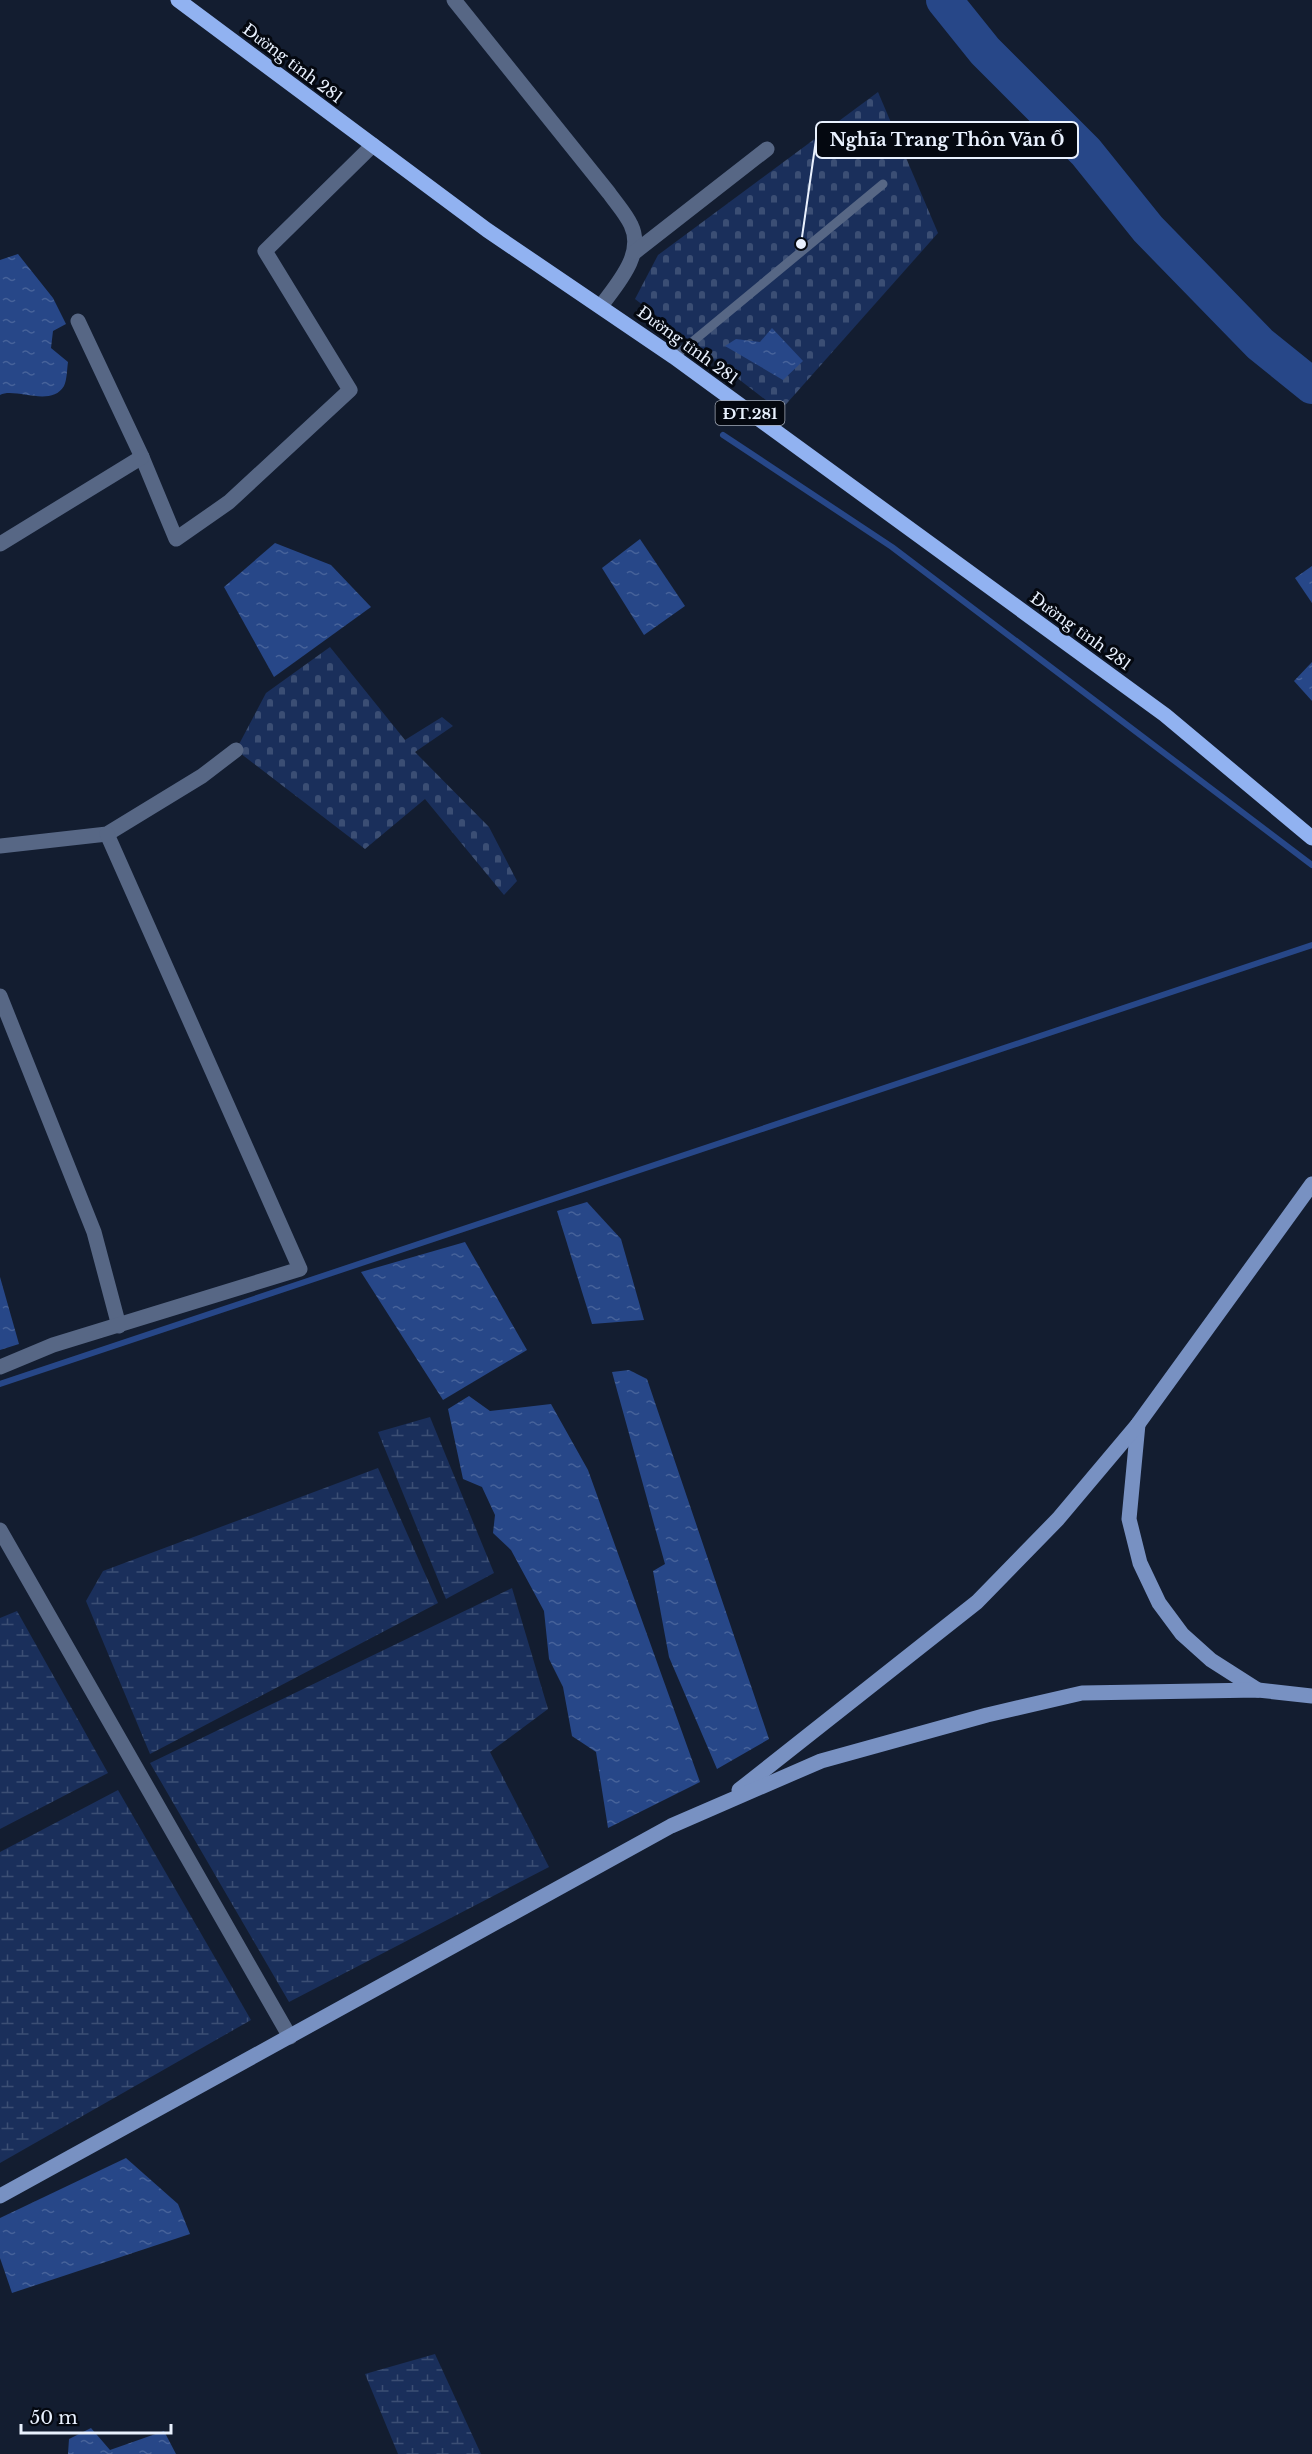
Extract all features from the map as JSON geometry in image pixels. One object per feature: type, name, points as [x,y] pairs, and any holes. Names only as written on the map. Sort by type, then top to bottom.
[{"type":"main road","name":"Đường tỉnh 281","points":[[178,0],[488,230],[674,357],[1165,715],[1312,838]]},
{"type":"main road","points":[[723,1802],[977,1602],[1058,1519],[1138,1425],[1312,1184]]},
{"type":"main road","points":[[1138,1425],[1129,1519],[1140,1563],[1159,1603],[1182,1634],[1211,1660],[1258,1690]]},
{"type":"main road","points":[[0,2196],[671,1826],[821,1761],[987,1715],[1082,1693],[1258,1690],[1312,1696]]},
{"type":"street","points":[[454,0],[609,193],[632,226],[634,252]]},
{"type":"street","points":[[78,321],[142,457],[176,539],[229,502],[350,390],[265,251],[373,145]]},
{"type":"street","points":[[601,306],[622,278],[634,252],[767,149]]},
{"type":"street","points":[[0,544],[142,457]]},
{"type":"street","points":[[0,846],[107,834],[202,776],[236,750]]},
{"type":"street","points":[[0,1367],[53,1346],[300,1269],[107,834]]},
{"type":"street","points":[[0,996],[94,1232],[119,1326]]},
{"type":"street","points":[[0,1530],[290,2037]]},
{"type":"lane","points":[[674,357],[884,184]]},
{"type":"green space","points":[[878,92],[938,233],[780,411],[635,299],[658,255]]},
{"type":"green space","points":[[330,647],[405,740],[442,717],[453,726],[415,752],[489,827],[517,881],[504,895],[425,799],[365,849],[236,750],[266,693]]},
{"type":"green space","points":[[430,1417],[494,1573],[446,1599],[378,1432]]},
{"type":"green space","points":[[378,1468],[438,1603],[150,1754],[86,1601],[103,1571]]},
{"type":"green space","points":[[512,1588],[548,1709],[490,1752],[549,1867],[289,2002],[150,1763]]},
{"type":"green space","points":[[17,1611],[108,1773],[0,1829],[0,1618]]},
{"type":"green space","points":[[118,1790],[251,2020],[0,2163],[0,1852]]},
{"type":"green space","points":[[435,2354],[481,2454],[398,2454],[365,2374]]},
{"type":"water","points":[[18,254],[53,298],[66,324],[53,331],[51,348],[68,362],[66,381],[58,392],[51,396],[15,393],[0,395],[0,260]]},
{"type":"water","points":[[772,328],[803,361],[783,380],[725,346],[736,339],[760,342]]},
{"type":"water","points":[[640,539],[685,606],[644,635],[602,568]]},
{"type":"water","points":[[275,543],[331,565],[371,607],[274,677],[224,587]]},
{"type":"water","points":[[1312,566],[1312,603],[1295,578]]},
{"type":"water","points":[[1312,662],[1312,701],[1294,681]]},
{"type":"water","points":[[587,1202],[621,1239],[644,1320],[592,1324],[557,1211]]},
{"type":"water","points":[[465,1242],[527,1350],[443,1400],[361,1272]]},
{"type":"water","points":[[0,1277],[19,1344],[0,1350]]},
{"type":"water","points":[[629,1370],[647,1379],[769,1739],[717,1769],[669,1657],[653,1571],[665,1564],[612,1372]]},
{"type":"water","points":[[469,1396],[490,1411],[551,1404],[588,1470],[700,1782],[608,1828],[596,1752],[572,1736],[563,1687],[549,1659],[544,1611],[511,1550],[493,1533],[495,1515],[482,1487],[463,1479],[448,1409]]},
{"type":"water","points":[[126,2158],[178,2204],[190,2234],[12,2293],[0,2258],[0,2218]]},
{"type":"water","points":[[91,2428],[110,2450],[164,2431],[176,2454],[68,2454],[69,2439]]},
{"type":"waterway","points":[[944,0],[985,51],[1086,152],[1148,229],[1260,344],[1312,386]]},
{"type":"waterway","points":[[723,435],[892,547],[1312,865]]},
{"type":"waterway","points":[[0,1384],[1312,945]]},
{"type":"place","name":"Nghĩa Trang Thôn Văn Ổ","points":[[801,244]]}]
